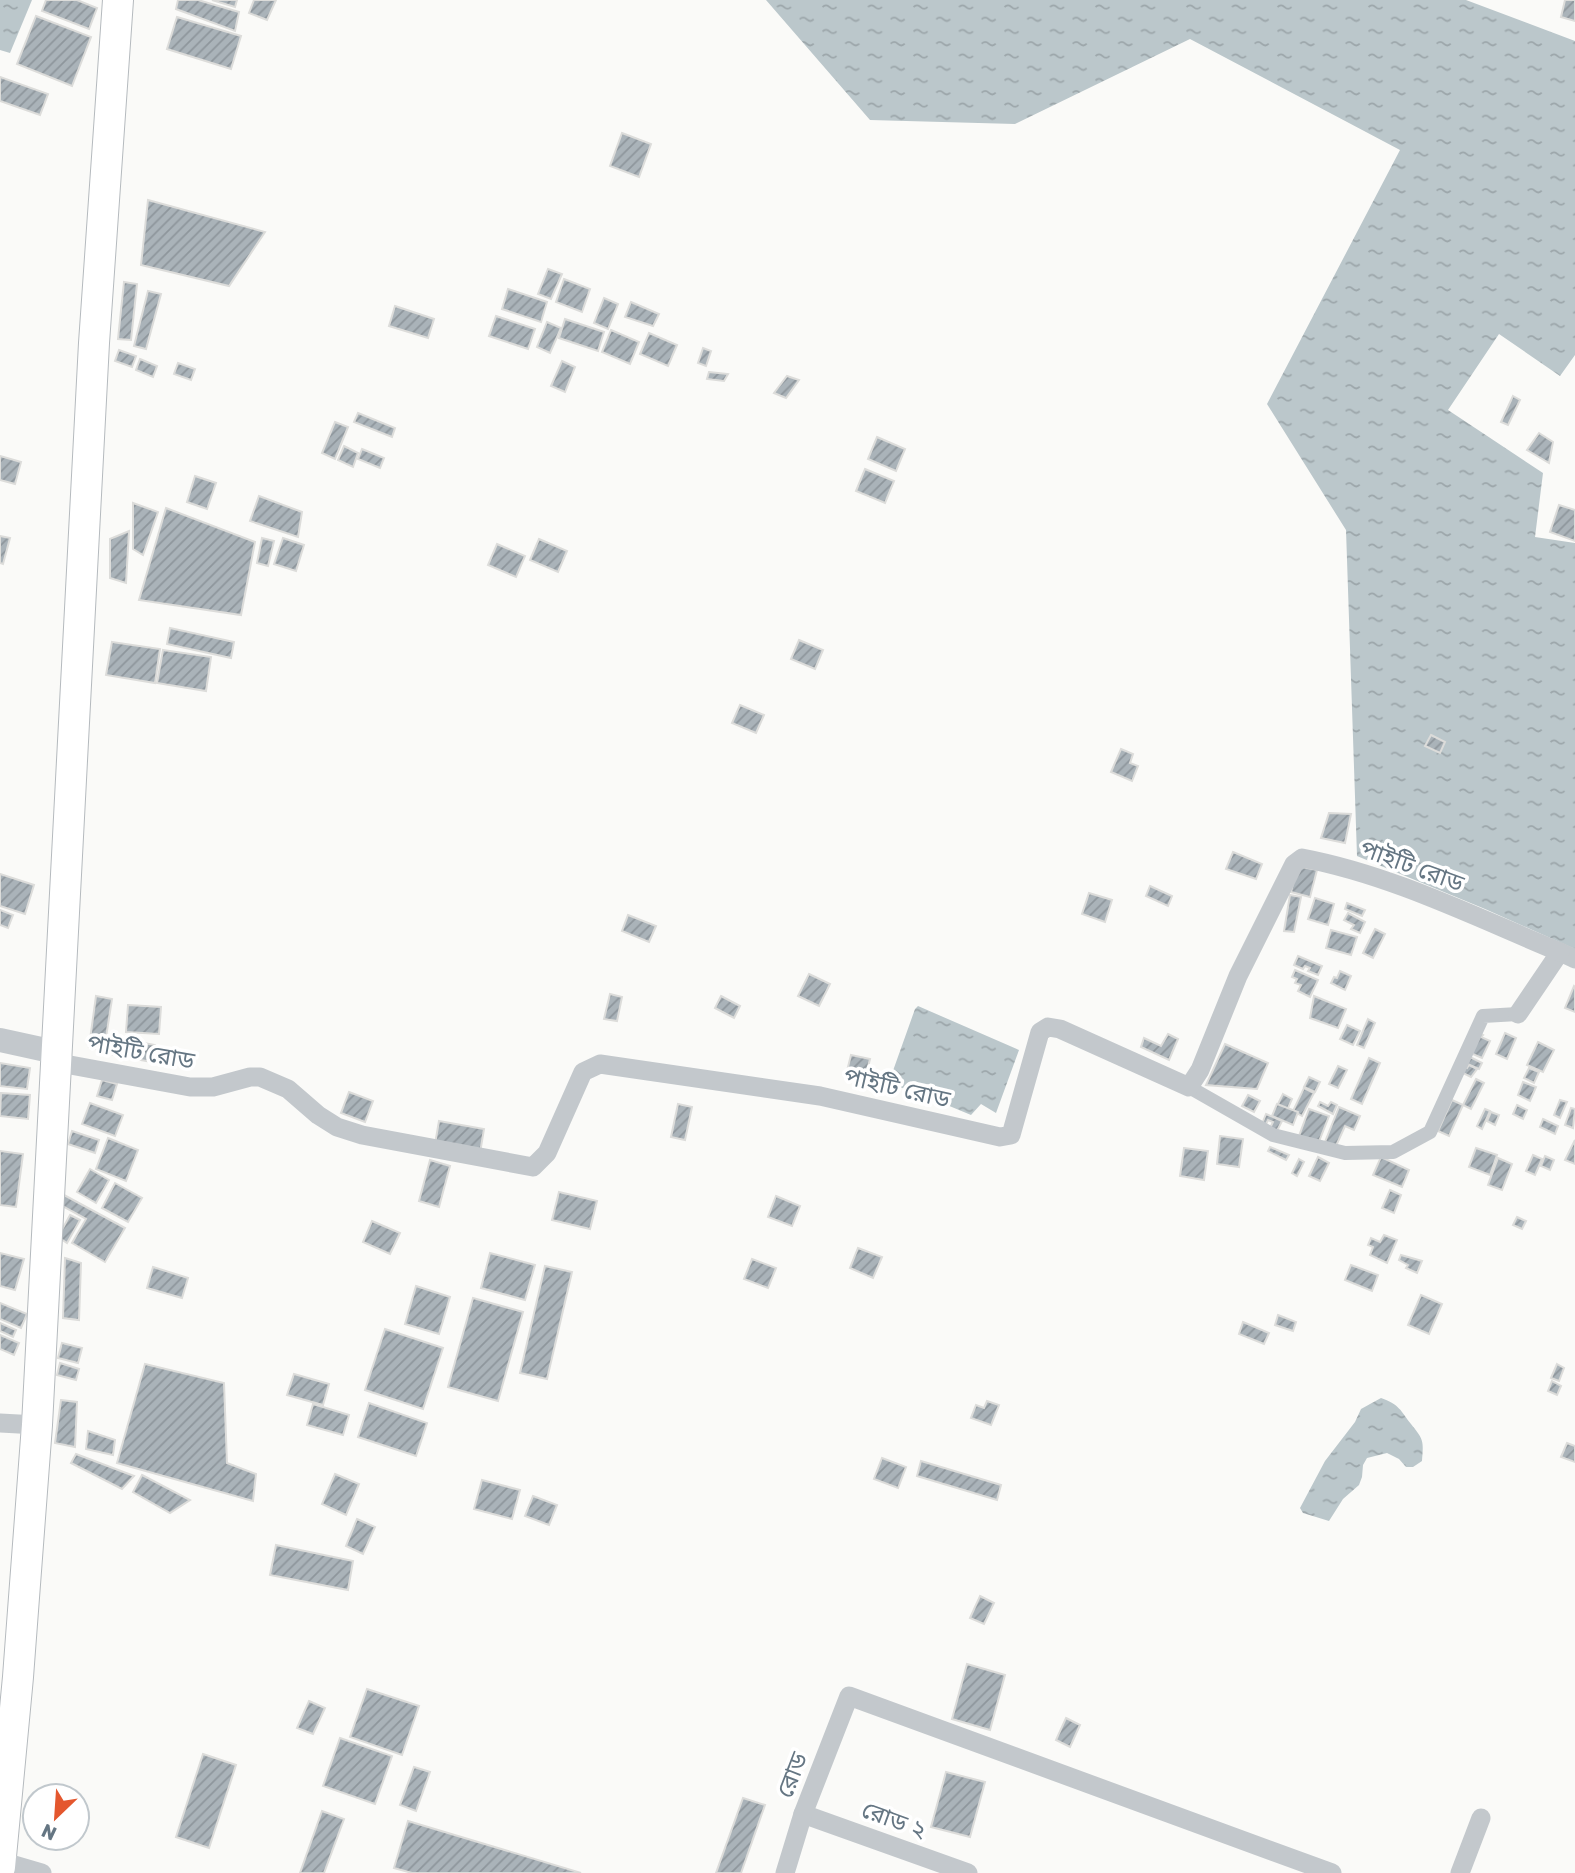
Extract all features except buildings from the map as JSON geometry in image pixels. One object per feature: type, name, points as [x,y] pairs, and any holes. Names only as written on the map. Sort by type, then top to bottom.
[{"type":"main road","points":[[0,1867],[37,1425],[94,343],[118,0]]},
{"type":"street","name":"পাইটি রোড","points":[[55,1057],[190,1087],[213,1087],[260,1077],[288,1089],[318,1115],[337,1127],[362,1135],[533,1167],[547,1153],[583,1072],[600,1064],[820,1096],[1000,1137],[1011,1135],[1040,1032],[1048,1027],[1060,1028],[1189,1087],[1200,1070],[1238,976],[1294,864],[1302,858],[1331,863],[1398,884],[1567,956]]},
{"type":"street","points":[[1189,1087],[1273,1135],[1345,1153],[1393,1152],[1430,1132],[1483,1016],[1518,1014],[1567,956]]},
{"type":"street","points":[[0,1040],[55,1057]]},
{"type":"street","points":[[0,1423],[37,1425]]},
{"type":"street","name":"রোড","points":[[785,1873],[803,1814],[849,1696],[1332,1873]]},
{"type":"street","name":"রোড ২","points":[[803,1814],[968,1873]]},
{"type":"street","points":[[1461,1873],[1481,1818]]},
{"type":"street","points":[[1,1861],[42,1873]]},
{"type":"water","points":[[0,0],[32,0],[10,53],[0,50]]},
{"type":"water","points":[[766,0],[1466,0],[1575,41],[1575,355],[1560,376],[1499,334],[1448,410],[1543,473],[1535,537],[1575,543],[1575,949],[1357,856],[1346,530],[1267,404],[1400,150],[1190,39],[1015,124],[870,120]]},
{"type":"water","points":[[918,1006],[1019,1050],[996,1113],[981,1104],[971,1115],[947,1105],[942,1095],[918,1095],[889,1082]]},
{"type":"water","points":[[1381,1398],[1399,1408],[1418,1433],[1423,1444],[1422,1461],[1413,1467],[1406,1467],[1399,1459],[1387,1453],[1367,1458],[1359,1485],[1343,1499],[1329,1521],[1303,1513],[1300,1508],[1325,1461],[1355,1422],[1361,1409]]}]
